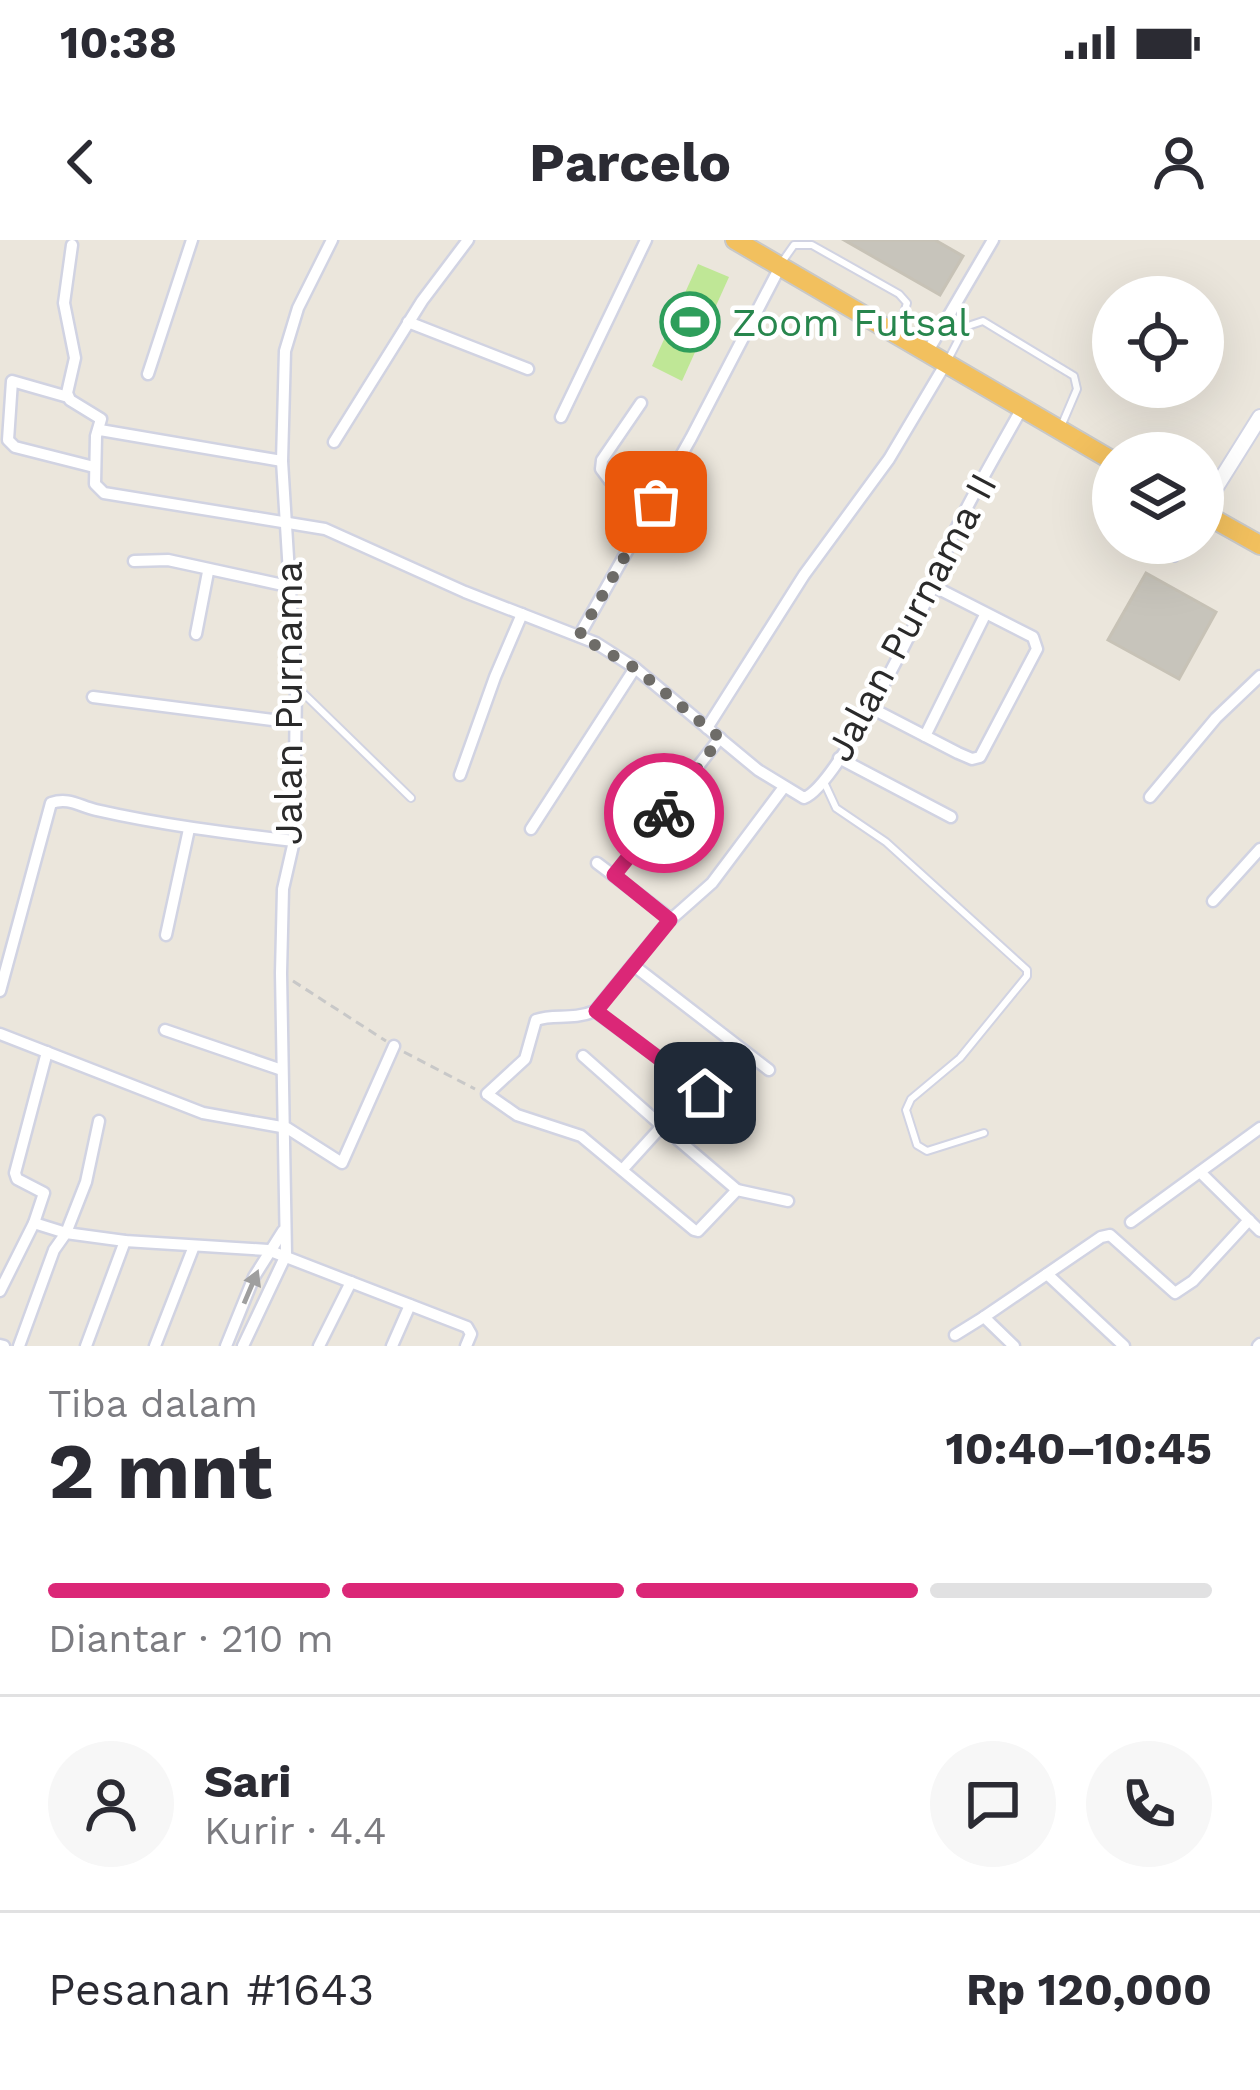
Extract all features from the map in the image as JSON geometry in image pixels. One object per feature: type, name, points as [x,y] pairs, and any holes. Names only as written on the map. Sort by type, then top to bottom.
[{"type":"highway","points":[[735,240],[757,245],[781,266],[1092,449]]},
{"type":"highway","points":[[1224,524],[1260,545]]},
{"type":"street","points":[[148,374],[192,240]]},
{"type":"street","name":"Jalan Purnama","points":[[286,1255],[281,974],[283,889],[294,841],[296,686],[282,461],[285,351],[332,240]]},
{"type":"street","points":[[334,442],[409,322],[468,240]]},
{"type":"street","points":[[560,417],[646,240]]},
{"type":"street","points":[[928,351],[992,240]]},
{"type":"street","points":[[68,397],[75,358],[64,303],[72,245]]},
{"type":"street","points":[[579,636],[781,266]]},
{"type":"street","points":[[409,322],[528,369]]},
{"type":"street","points":[[707,728],[805,575],[889,459],[946,364]]},
{"type":"street","points":[[12,381],[68,397],[101,419],[94,467],[15,447],[8,440],[12,381]]},
{"type":"street","points":[[641,403],[602,460],[601,469],[610,481],[656,502]]},
{"type":"street","name":"Jalan Purnama II","points":[[94,467],[95,484],[104,493],[325,529],[579,636],[635,668],[784,787],[808,798],[824,782],[871,708],[933,586],[954,532],[1022,408]]},
{"type":"street","points":[[1224,476],[1260,417]]},
{"type":"street","points":[[100,430],[282,461]]},
{"type":"street","points":[[134,561],[168,560],[292,587]]},
{"type":"street","points":[[196,634],[208,572]]},
{"type":"street","points":[[871,708],[972,759],[980,757],[1036,649],[1033,637],[933,586]]},
{"type":"street","points":[[460,775],[523,614]]},
{"type":"street","points":[[925,736],[985,615]]},
{"type":"street","points":[[531,829],[635,668]]},
{"type":"street","points":[[1150,797],[1216,718],[1260,676]]},
{"type":"street","points":[[93,697],[296,723]]},
{"type":"street","points":[[614,875],[720,738]]},
{"type":"street","points":[[839,758],[951,818]]},
{"type":"street","name":"Jalan Purnama II","points":[[596,1011],[670,920],[712,883],[784,787]]},
{"type":"street","points":[[0,991],[51,803],[70,800],[95,810],[189,829],[294,841]]},
{"type":"street","points":[[166,935],[189,829]]},
{"type":"street","points":[[1213,902],[1260,849]]},
{"type":"street","points":[[597,862],[670,920]]},
{"type":"street","points":[[0,936],[15,943]]},
{"type":"street","points":[[633,965],[770,1070]]},
{"type":"street","points":[[737,1190],[694,1230],[581,1136],[517,1115],[487,1094],[525,1059],[536,1020],[544,1017],[573,1019],[596,1011],[705,1093],[717,1089],[743,1051]]},
{"type":"street","points":[[165,1030],[282,1070]]},
{"type":"street","points":[[0,1034],[202,1113],[283,1127],[342,1163],[394,1046]]},
{"type":"street","points":[[0,1291],[44,1193],[15,1173],[47,1052]]},
{"type":"street","points":[[583,1056],[737,1190],[788,1202]]},
{"type":"street","points":[[19,1346],[54,1250],[86,1181],[99,1120]]},
{"type":"street","points":[[623,1169],[662,1126]]},
{"type":"street","points":[[1132,1222],[1260,1128]]},
{"type":"street","points":[[1201,1172],[1260,1232]]},
{"type":"street","points":[[955,1335],[1106,1235],[1122,1244],[1170,1292],[1177,1292],[1249,1220]]},
{"type":"street","points":[[34,1223],[124,1241],[268,1250],[467,1327],[468,1342],[487,1346]]},
{"type":"street","points":[[226,1346],[268,1250],[283,1231]]},
{"type":"street","points":[[86,1346],[124,1241]]},
{"type":"street","points":[[155,1346],[194,1246]]},
{"type":"street","points":[[243,1346],[286,1255]]},
{"type":"street","points":[[1047,1274],[1124,1346]]},
{"type":"street","points":[[319,1346],[351,1282]]},
{"type":"street","points":[[392,1346],[410,1305]]},
{"type":"street","points":[[984,1318],[1014,1346]]},
{"type":"lane","points":[[781,266],[794,245],[812,244],[899,294],[907,303],[897,332]]},
{"type":"lane","points":[[946,364],[965,327],[983,321],[1075,376],[1077,389],[1059,430]]},
{"type":"lane","points":[[296,686],[411,798]]},
{"type":"lane","points":[[824,782],[836,808],[886,842],[1027,970],[1027,976],[960,1058],[911,1100],[906,1110],[916,1145],[926,1151],[984,1133]]},
{"type":"path","points":[[281,974],[425,1066],[487,1094]]},
{"type":"green space","name":"Zoom Futsal","points":[[698,264],[729,277],[682,381],[652,366]]},
{"type":"building","points":[[844,240],[935,240],[963,256],[940,295]]},
{"type":"building","points":[[1146,573],[1216,612],[1179,679],[1108,640]]},
{"type":"way so far","points":[[656,502],[579,636],[635,668],[720,738],[664,813]]},
{"type":"place","name":"Zoom Futsal","points":[[690,322]]},
{"type":"route","points":[[664,813],[614,875],[670,920],[596,1011],[705,1093]]}]
